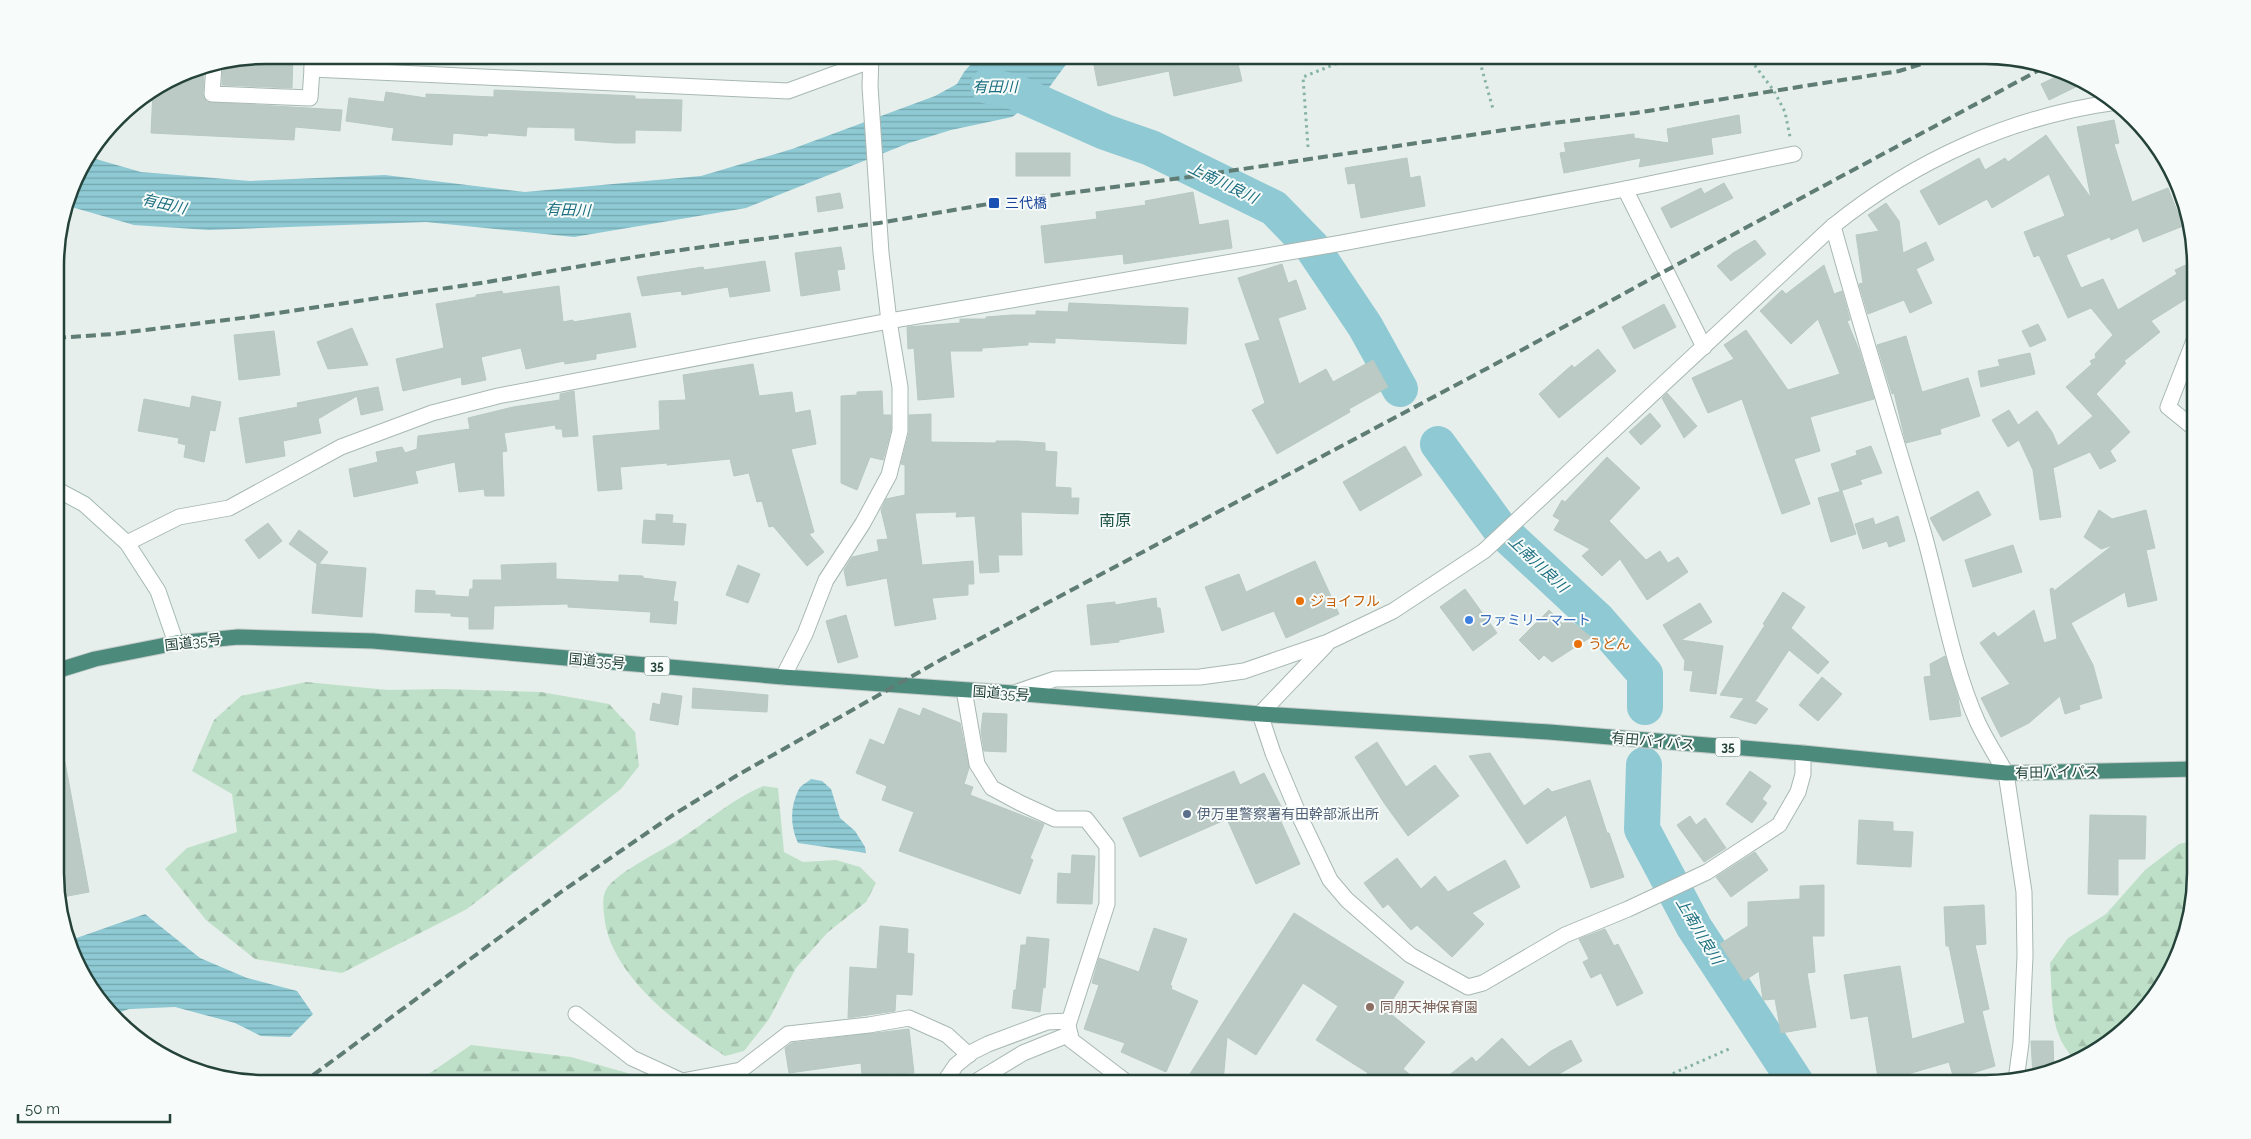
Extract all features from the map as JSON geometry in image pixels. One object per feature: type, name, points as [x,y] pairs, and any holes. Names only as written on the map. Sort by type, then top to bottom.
[{"type":"highway","name":"国道35号","points":[[64,669],[95,659],[176,643],[238,637],[372,641],[784,677],[1012,693],[1260,714]]},
{"type":"highway","name":"有田バイパス","points":[[1260,714],[1549,732],[1802,753],[2006,773],[2187,769]]},
{"type":"street","points":[[214,71],[212,94],[310,98],[312,64]]},
{"type":"street","points":[[345,64],[788,91],[856,64]]},
{"type":"street","points":[[784,677],[826,580],[863,523],[889,475],[900,431],[900,387],[889,321],[881,253],[870,86],[871,64]]},
{"type":"street","points":[[1012,693],[1055,679],[1200,677],[1244,672],[1328,642],[1393,611],[1484,551],[1833,226],[1860,204],[1924,163],[1993,133],[2049,115],[2106,104]]},
{"type":"street","points":[[127,543],[179,517],[229,508],[341,447],[432,413],[498,396],[557,383],[889,321],[1342,243],[1626,189],[1794,154]]},
{"type":"street","points":[[1626,189],[1704,347]]},
{"type":"street","points":[[1833,226],[1858,317],[1873,360],[1924,534],[1963,682],[1978,724],[2006,773],[2024,892],[2025,956],[2021,1044],[2017,1073]]},
{"type":"street","points":[[2187,357],[2168,408],[2187,423]]},
{"type":"street","points":[[64,493],[84,504],[127,543],[158,591],[176,643]]},
{"type":"street","points":[[1328,642],[1260,714],[1295,806],[1330,880],[1348,900],[1410,955],[1452,980],[1468,987],[1483,983],[1565,935],[1628,909],[1708,872],[1778,825],[1798,792],[1803,774],[1802,753]]},
{"type":"street","points":[[964,690],[977,764],[992,788],[1055,819],[1086,819],[1107,846],[1107,904],[1069,1027],[1071,1040],[1117,1075]]},
{"type":"street","points":[[576,1014],[632,1058],[671,1075]]},
{"type":"street","points":[[712,1075],[741,1070],[788,1034],[869,1025],[909,1018],[946,1036],[969,1055]]},
{"type":"street","points":[[949,1075],[956,1065],[988,1044],[1047,1022],[1069,1027]]},
{"type":"street","points":[[987,1075],[1069,1027]]},
{"type":"path","points":[[1308,147],[1304,77],[1336,64]]},
{"type":"path","points":[[1481,64],[1493,108]]},
{"type":"path","points":[[1754,64],[1786,112],[1794,154]]},
{"type":"path","points":[[1670,1075],[1729,1049]]},
{"type":"green space","points":[[306,682],[388,690],[442,689],[541,692],[609,704],[635,732],[639,766],[621,789],[467,909],[342,973],[255,959],[206,920],[165,869],[187,848],[237,832],[232,794],[192,771],[214,720],[241,696]]},
{"type":"green space","points":[[763,786],[778,788],[784,852],[803,862],[836,860],[860,867],[876,883],[866,902],[828,932],[796,968],[769,1019],[744,1051],[725,1056],[687,1030],[668,1014],[632,977],[618,957],[608,936],[603,904],[605,891],[622,874],[683,837],[731,803]]},
{"type":"green space","points":[[2187,842],[2186,899],[2177,938],[2160,974],[2128,1016],[2097,1041],[2072,1055],[2061,1040],[2054,1016],[2050,963],[2068,938],[2106,914],[2145,870],[2179,844]]},
{"type":"green space","points":[[471,1045],[571,1057],[634,1075],[427,1075]]},
{"type":"water","name":"有田川","points":[[971,64],[1066,64],[1045,93],[1012,117],[951,130],[909,143],[746,208],[574,237],[426,222],[209,230],[134,225],[73,207],[79,189],[95,159],[141,172],[250,181],[385,175],[525,192],[701,176],[792,149],[935,96],[957,84]]},
{"type":"water","points":[[811,779],[822,781],[831,789],[840,818],[855,831],[865,847],[866,853],[798,843],[792,823],[794,802],[800,788]]},
{"type":"water","points":[[145,914],[200,958],[247,978],[297,991],[313,1014],[290,1037],[261,1036],[235,1023],[175,1007],[129,1009],[120,1012],[91,974],[74,939]]},
{"type":"building","points":[[253,64],[293,64],[292,88],[222,85],[223,69]]},
{"type":"building","points":[[1094,64],[1238,64],[1242,81],[1174,96],[1169,71],[1098,86]]},
{"type":"building","points":[[204,73],[203,94],[207,102],[342,110],[340,131],[295,127],[294,140],[151,133],[153,99],[165,91]]},
{"type":"building","points":[[2056,77],[2077,86],[2049,100],[2041,84]]},
{"type":"building","points":[[494,90],[682,100],[681,131],[635,130],[635,143],[615,143],[575,140],[575,128],[527,127],[526,136],[488,133],[487,136],[453,133],[452,145],[392,140],[394,128],[346,121],[349,98],[384,102],[386,92],[426,98],[426,94],[494,97]]},
{"type":"building","points":[[1739,115],[1741,133],[1711,138],[1713,154],[1639,167],[1641,158],[1564,173],[1560,153],[1566,152],[1564,143],[1634,134],[1634,138],[1669,143],[1667,129]]},
{"type":"building","points":[[2114,120],[2119,143],[2114,144],[2132,202],[2168,188],[2183,226],[2143,242],[2138,228],[2111,240],[2110,237],[2066,255],[2081,288],[2103,279],[2118,310],[2177,274],[2175,270],[2187,264],[2187,298],[2151,321],[2160,332],[2124,361],[2126,363],[2096,394],[2130,432],[2110,451],[2116,461],[2100,469],[2090,452],[2053,468],[2061,517],[2040,520],[2033,470],[2019,440],[2008,447],[1992,420],[2009,410],[2018,425],[2037,411],[2052,432],[2058,446],[2093,416],[2066,387],[2092,364],[2090,361],[2096,358],[2095,354],[2113,335],[2091,308],[2068,318],[2039,255],[2034,257],[2024,232],[2065,216],[2049,174],[1992,208],[1987,199],[1939,225],[1920,191],[1979,158],[1985,170],[2005,158],[2008,162],[2046,135],[2091,198],[2077,127]]},
{"type":"building","points":[[1016,153],[1070,153],[1070,176],[1016,176]]},
{"type":"building","points":[[1407,158],[1410,178],[1420,176],[1425,206],[1361,218],[1355,183],[1348,184],[1345,168]]},
{"type":"building","points":[[1724,183],[1733,198],[1671,228],[1661,208],[1701,188],[1704,194]]},
{"type":"building","points":[[1193,192],[1199,225],[1228,220],[1232,248],[1124,264],[1123,254],[1045,263],[1041,226],[1097,219],[1096,212],[1146,205],[1145,201]]},
{"type":"building","points":[[840,193],[843,208],[818,212],[816,197]]},
{"type":"building","points":[[1886,203],[1899,221],[1903,253],[1926,242],[1934,260],[1916,269],[1932,303],[1910,313],[1904,300],[1868,314],[1859,284],[1863,283],[1856,235],[1879,231],[1868,215]]},
{"type":"building","points":[[1755,240],[1766,254],[1731,281],[1717,266],[1733,253]]},
{"type":"building","points":[[841,247],[845,269],[837,270],[840,290],[801,296],[795,253]]},
{"type":"building","points":[[765,261],[770,291],[730,297],[728,287],[682,295],[681,291],[642,296],[637,277],[703,267],[704,270]]},
{"type":"building","points":[[1282,264],[1288,283],[1296,280],[1306,309],[1278,318],[1299,384],[1326,369],[1333,382],[1373,360],[1388,387],[1349,409],[1350,412],[1277,454],[1252,410],[1265,403],[1245,344],[1260,340],[1238,278]]},
{"type":"building","points":[[1824,265],[1834,294],[1842,291],[1850,320],[1847,321],[1859,350],[1874,399],[1810,417],[1820,451],[1794,459],[1810,504],[1782,514],[1742,399],[1708,413],[1692,378],[1734,359],[1724,345],[1746,330],[1788,390],[1840,374],[1818,319],[1791,344],[1760,311],[1782,290],[1786,294]]},
{"type":"building","points":[[559,286],[563,322],[630,313],[636,347],[596,354],[596,359],[565,364],[564,361],[526,369],[521,348],[481,357],[486,380],[462,385],[461,377],[403,391],[396,359],[444,348],[436,304],[502,291],[503,294]]},
{"type":"building","points":[[1069,303],[1188,308],[1186,344],[1055,338],[1055,343],[1028,342],[1028,345],[982,348],[982,351],[950,351],[954,397],[918,400],[914,348],[908,349],[907,327],[960,323],[960,319],[1036,315],[1036,311],[1068,312]]},
{"type":"building","points":[[1664,304],[1676,327],[1634,349],[1622,327]]},
{"type":"building","points":[[2038,324],[2046,340],[2030,347],[2022,331]]},
{"type":"building","points":[[352,328],[368,365],[328,369],[317,342]]},
{"type":"building","points":[[274,331],[280,375],[239,380],[234,335]]},
{"type":"building","points":[[1906,336],[1922,392],[1968,378],[1980,416],[1940,429],[1941,434],[1906,443],[1894,393],[1892,394],[1877,345]]},
{"type":"building","points":[[1598,349],[1616,371],[1559,418],[1539,394],[1572,365],[1574,368]]},
{"type":"building","points":[[2030,353],[2035,374],[1981,387],[1978,371],[2000,366],[1998,360]]},
{"type":"building","points":[[753,364],[759,396],[792,392],[795,413],[810,410],[816,444],[791,449],[814,532],[809,534],[824,552],[807,566],[773,526],[769,527],[762,501],[757,502],[749,473],[734,476],[730,459],[620,467],[622,489],[598,491],[593,436],[660,430],[659,401],[686,400],[683,375]]},
{"type":"building","points":[[378,387],[383,410],[361,415],[357,396],[318,419],[321,433],[283,441],[285,456],[246,463],[239,418],[298,407],[297,403]]},
{"type":"building","points":[[574,391],[578,436],[563,437],[562,429],[556,429],[555,425],[504,433],[507,451],[502,452],[504,496],[485,496],[484,489],[459,492],[455,462],[415,471],[418,483],[354,497],[349,469],[378,462],[376,452],[402,447],[405,453],[417,449],[418,436],[470,429],[468,418],[513,407],[560,400],[560,394]]},
{"type":"building","points":[[882,391],[883,415],[891,415],[891,430],[883,460],[870,457],[857,490],[841,483],[841,396],[857,395],[857,392]]},
{"type":"building","points":[[1667,393],[1697,426],[1684,438],[1662,398]]},
{"type":"building","points":[[192,396],[221,402],[215,431],[210,430],[204,462],[184,457],[186,445],[178,443],[179,438],[138,431],[144,399],[190,408]]},
{"type":"building","points":[[1650,413],[1661,426],[1641,445],[1629,432]]},
{"type":"building","points":[[931,414],[931,442],[996,443],[996,441],[1018,441],[1045,443],[1045,451],[1057,452],[1055,487],[1071,488],[1071,498],[1079,498],[1078,514],[1021,512],[1022,555],[998,555],[999,572],[980,573],[975,516],[956,517],[957,512],[915,513],[922,565],[973,561],[974,584],[968,584],[968,595],[932,598],[936,619],[895,626],[887,578],[847,586],[844,570],[852,557],[879,551],[877,540],[888,539],[881,510],[886,499],[905,495],[905,465],[901,464],[909,433],[909,415]]},
{"type":"building","points":[[1405,446],[1422,475],[1360,511],[1343,482]]},
{"type":"building","points":[[1871,446],[1882,473],[1860,480],[1862,484],[1840,491],[1831,464],[1857,455],[1856,451]]},
{"type":"building","points":[[1607,457],[1640,488],[1609,521],[1646,560],[1660,551],[1668,563],[1678,557],[1688,572],[1647,600],[1620,559],[1602,576],[1582,556],[1590,549],[1554,530],[1560,520],[1553,516],[1562,500],[1565,502]]},
{"type":"building","points":[[1842,491],[1856,534],[1831,542],[1818,498]]},
{"type":"building","points":[[1978,491],[1991,515],[1943,541],[1930,518]]},
{"type":"building","points":[[2099,510],[2112,519],[2146,510],[2155,548],[2146,550],[2157,600],[2128,607],[2125,592],[2071,623],[2093,665],[2102,698],[2079,705],[2080,709],[2065,714],[2060,696],[2029,723],[2001,737],[1981,698],[2010,684],[1980,643],[1994,632],[1998,637],[2034,610],[2044,643],[2057,639],[2050,589],[2053,588],[2054,591],[2113,545],[2101,549],[2084,537]]},
{"type":"building","points":[[656,514],[673,515],[672,523],[686,524],[684,545],[642,543],[644,520],[656,521]]},
{"type":"building","points":[[1898,516],[1905,541],[1889,547],[1887,541],[1863,549],[1855,524],[1873,518],[1875,525]]},
{"type":"building","points":[[268,523],[282,541],[259,559],[245,540]]},
{"type":"building","points":[[299,530],[328,552],[319,564],[366,568],[362,617],[312,613],[317,564],[289,544]]},
{"type":"building","points":[[2013,545],[2022,572],[1973,587],[1965,560]]},
{"type":"building","points":[[1315,561],[1339,614],[1286,638],[1274,611],[1222,631],[1205,587],[1239,574],[1246,592]]},
{"type":"building","points":[[556,563],[556,579],[619,582],[619,575],[643,576],[643,578],[676,582],[673,601],[678,602],[676,624],[650,622],[651,612],[568,607],[568,604],[494,606],[493,629],[469,629],[469,617],[451,616],[451,613],[415,612],[416,590],[435,591],[435,595],[469,597],[470,589],[473,589],[473,580],[502,580],[501,565]]},
{"type":"building","points":[[738,565],[760,574],[748,603],[726,595]]},
{"type":"building","name":"ファミリーマート","points":[[1465,589],[1497,633],[1473,651],[1440,607]]},
{"type":"building","points":[[1783,592],[1805,607],[1791,628],[1829,662],[1818,674],[1789,650],[1756,700],[1752,699],[1768,709],[1756,724],[1730,717],[1744,698],[1720,695],[1765,625],[1763,624]]},
{"type":"building","points":[[1156,598],[1157,608],[1160,608],[1164,632],[1119,640],[1119,642],[1091,645],[1087,605],[1115,602],[1115,605]]},
{"type":"building","points":[[1700,603],[1712,622],[1681,640],[1723,646],[1716,694],[1690,691],[1693,671],[1684,670],[1685,661],[1663,625]]},
{"type":"building","points":[[1549,610],[1563,624],[1567,618],[1591,637],[1552,662],[1544,655],[1539,660],[1519,640]]},
{"type":"building","points":[[846,615],[858,657],[838,663],[826,621]]},
{"type":"building","points":[[1945,656],[1958,698],[1961,716],[1930,720],[1924,677],[1931,676],[1930,664]]},
{"type":"building","points":[[1822,677],[1842,694],[1818,721],[1799,705]]},
{"type":"building","points":[[693,688],[768,695],[767,712],[692,708]]},
{"type":"building","points":[[662,693],[682,696],[678,725],[650,720],[653,703],[660,705]]},
{"type":"building","points":[[899,708],[920,716],[923,708],[960,723],[969,768],[964,784],[973,787],[970,795],[1044,824],[1030,858],[1033,860],[1020,894],[899,851],[914,812],[882,800],[887,786],[856,773],[870,739],[884,745]]},
{"type":"building","points":[[983,713],[1007,714],[1006,752],[984,751],[981,731]]},
{"type":"building","points":[[1377,742],[1406,787],[1435,765],[1459,796],[1408,836],[1384,803],[1355,757]]},
{"type":"building","points":[[1490,753],[1524,806],[1548,788],[1552,792],[1590,780],[1624,877],[1591,888],[1566,815],[1527,844],[1469,756]]},
{"type":"building","points":[[64,762],[89,892],[65,897],[64,886]]},
{"type":"building","points":[[1234,771],[1240,785],[1264,773],[1284,812],[1278,815],[1300,864],[1256,884],[1227,819],[1140,857],[1123,818]]},
{"type":"building","points":[[1750,771],[1771,786],[1762,799],[1767,803],[1752,823],[1726,804]]},
{"type":"building","points":[[2090,815],[2146,816],[2145,859],[2118,859],[2118,895],[2088,894]]},
{"type":"building","points":[[1690,816],[1696,825],[1705,818],[1726,848],[1704,862],[1677,825]]},
{"type":"building","points":[[1859,820],[1893,822],[1893,831],[1913,832],[1911,867],[1857,864]]},
{"type":"building","points":[[1755,852],[1768,870],[1731,897],[1716,877]]},
{"type":"building","points":[[1072,855],[1095,856],[1092,904],[1057,903],[1058,873],[1071,874]]},
{"type":"building","points":[[1397,858],[1421,889],[1435,876],[1448,892],[1505,860],[1520,887],[1472,913],[1484,924],[1452,957],[1417,925],[1411,930],[1388,904],[1383,908],[1364,883]]},
{"type":"building","points":[[1824,885],[1824,936],[1812,936],[1815,972],[1807,973],[1816,1027],[1781,1033],[1775,999],[1763,1000],[1759,971],[1744,981],[1720,944],[1748,926],[1748,902],[1800,899],[1800,886]]},
{"type":"building","points":[[1984,905],[1986,944],[1975,945],[1989,1009],[1982,1011],[1995,1066],[1967,1075],[1953,1075],[1949,1062],[1908,1075],[1878,1075],[1868,1016],[1851,1019],[1844,975],[1900,966],[1912,1039],[1965,1023],[1949,946],[1946,946],[1944,907]]},
{"type":"building","points":[[1294,913],[1404,982],[1386,1010],[1425,1042],[1403,1069],[1411,1075],[1367,1075],[1368,1073],[1316,1040],[1338,1006],[1303,983],[1256,1055],[1227,1037],[1224,1075],[1189,1075]]},
{"type":"building","points":[[880,926],[908,929],[907,953],[914,954],[912,995],[896,994],[895,1011],[848,1018],[850,967],[877,969]]},
{"type":"building","points":[[1154,928],[1187,939],[1170,985],[1172,986],[1171,989],[1198,1001],[1166,1072],[1121,1052],[1125,1043],[1084,1029],[1099,985],[1092,983],[1099,958],[1139,972]]},
{"type":"building","points":[[1605,929],[1614,946],[1618,944],[1643,993],[1617,1006],[1601,973],[1591,978],[1583,962],[1589,959],[1579,939]]},
{"type":"building","points":[[1027,937],[1049,939],[1045,988],[1043,987],[1040,1012],[1012,1008],[1021,945],[1026,945]]},
{"type":"building","points":[[909,1029],[914,1073],[862,1075],[861,1063],[789,1073],[785,1048],[792,1043]]},
{"type":"building","points":[[1502,1038],[1529,1067],[1551,1051],[1571,1040],[1582,1061],[1557,1075],[1449,1075],[1472,1057],[1476,1062]]},
{"type":"building","points":[[2031,1041],[2053,1041],[2054,1063],[2033,1069]]},
{"type":"waterway","name":"上南川良川","points":[[988,86],[1015,92],[1105,132],[1151,148],[1274,208],[1312,247],[1365,326],[1400,389]]},
{"type":"waterway","name":"上南川良川","points":[[1438,444],[1500,529],[1598,620],[1645,674],[1645,707]]},
{"type":"waterway","name":"上南川良川","points":[[1644,765],[1642,829],[1694,927],[1791,1075]]},
{"type":"railway","points":[[64,337],[113,334],[250,317],[481,283],[659,253],[879,223],[994,203],[1189,177],[1545,124],[1635,113],[1899,71],[1922,64]]},
{"type":"railway","points":[[313,1075],[561,892],[673,815],[736,776],[944,658],[1531,345],[2037,71]]},
{"type":"place","name":"三代橋","points":[[994,203]]},
{"type":"place","name":"ジョイフル","points":[[1300,601]]},
{"type":"place","name":"ファミリーマート","points":[[1469,620]]},
{"type":"place","name":"うどん","points":[[1578,644]]},
{"type":"place","name":"伊万里警察署有田幹部派出所","points":[[1187,814]]},
{"type":"place","name":"同朋天神保育園","points":[[1370,1007]]},
{"type":"district","name":"南原","points":[[1115,520]]}]
